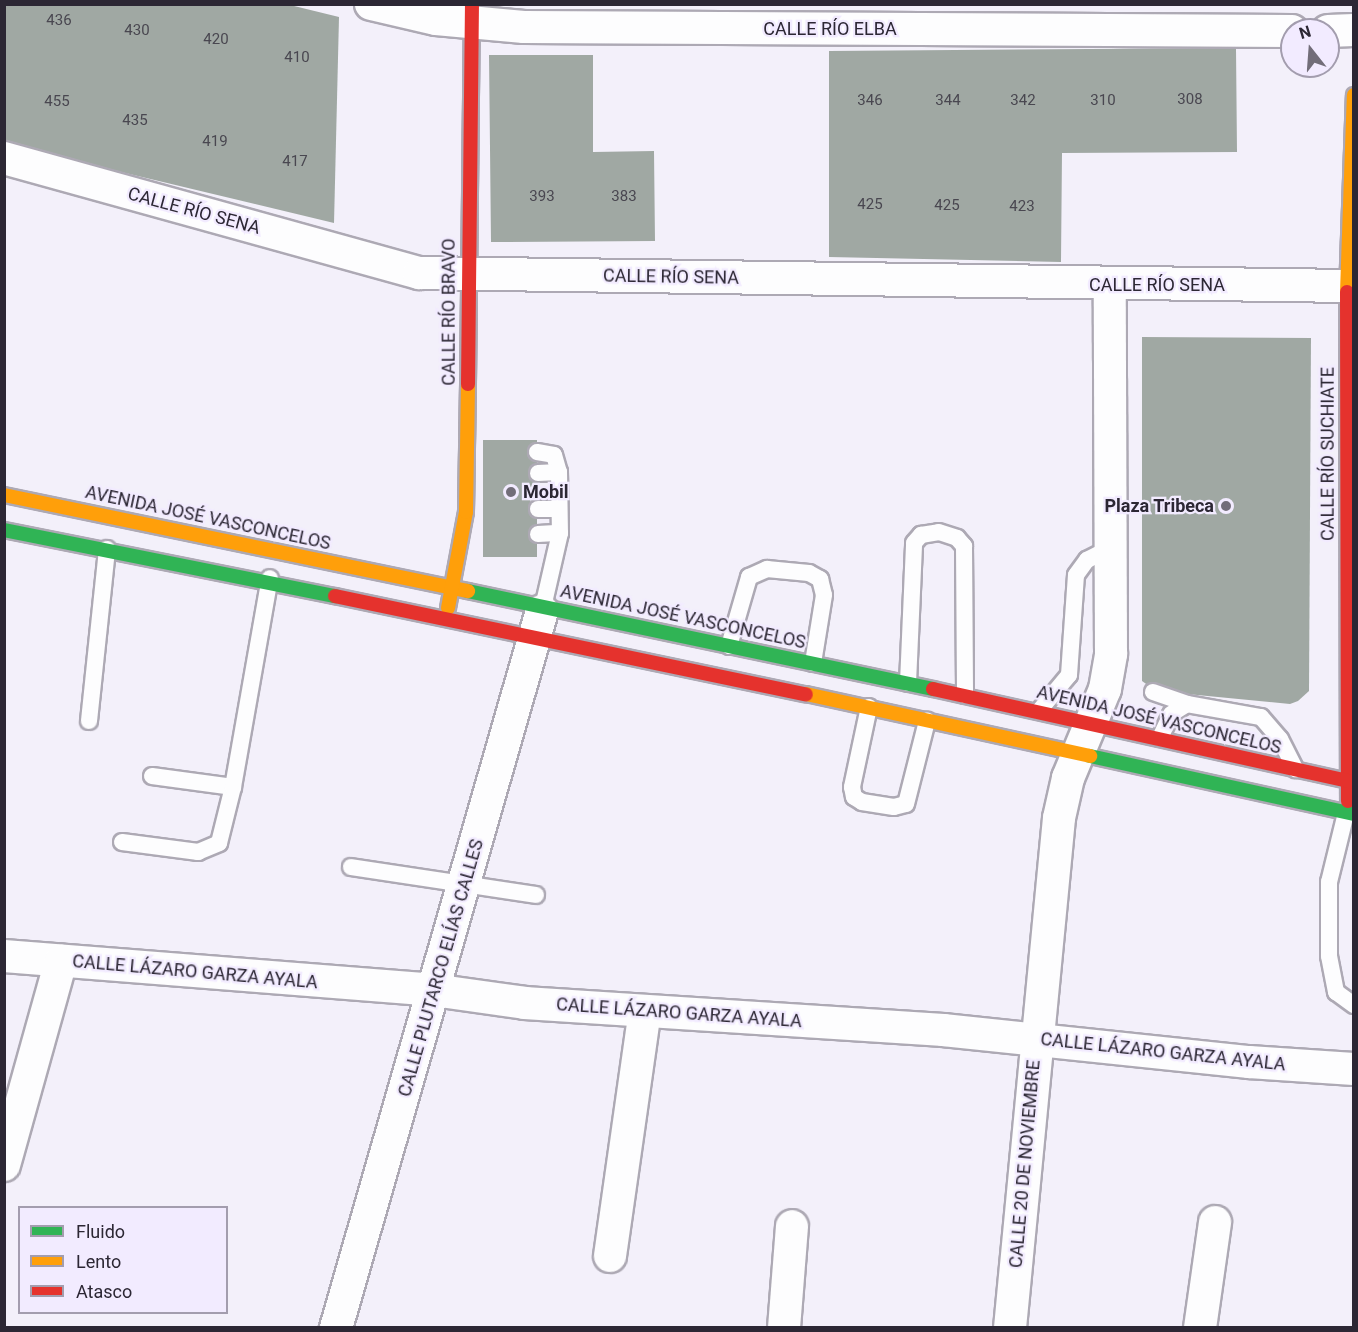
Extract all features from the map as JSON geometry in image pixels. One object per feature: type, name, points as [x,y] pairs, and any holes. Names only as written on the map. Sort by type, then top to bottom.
[{"type":"main road","name":"CALLE RÍO BRAVO","points":[[446,619],[475,475],[467,272],[472,14]]},
{"type":"main road","name":"CALLE RÍO SUCHIATE","points":[[1350,813],[1352,781],[1350,286],[1353,95]]},
{"type":"main road","name":"AVENIDA JOSÉ VASCONCELOS","points":[[4,495],[452,587],[539,621],[870,707],[1350,813]]},
{"type":"main road","name":"AVENIDA JOSÉ VASCONCELOS","points":[[4,530],[446,619],[539,621],[729,646],[1039,711],[1352,781]]},
{"type":"street","name":"CALLE RÍO ELBA","points":[[371,4],[472,14],[1280,31]]},
{"type":"street","name":"CALLE RÍO SENA","points":[[4,158],[419,273],[467,272],[1110,286],[1350,286]]},
{"type":"street","name":"CALLE 20 DE NOVIEMBRE","points":[[1010,1328],[1059,818],[1078,752],[1093,723],[1112,654],[1110,286]]},
{"type":"street","name":"CALLE PLUTARCO ELÍAS CALLES","points":[[336,1328],[539,621]]},
{"type":"street","name":"CALLE LÁZARO GARZA AYALA","points":[[4,956],[433,990],[525,1003],[1037,1040],[1249,1062],[1353,1069]]},
{"type":"street","points":[[4,1165],[61,961]]},
{"type":"street","points":[[610,1256],[645,1011]]},
{"type":"street","points":[[1200,1328],[1215,1222]]},
{"type":"street","points":[[784,1328],[792,1226]]},
{"type":"lane","points":[[537,452],[554,455],[559,472],[560,533],[539,621]]},
{"type":"lane","points":[[537,473],[559,472]]},
{"type":"lane","points":[[538,509],[559,509]]},
{"type":"lane","points":[[466,512],[484,511]]},
{"type":"lane","points":[[908,683],[914,543],[921,535],[939,532],[957,538],[964,546],[965,695]]},
{"type":"lane","points":[[538,534],[560,533]]},
{"type":"lane","points":[[463,536],[484,536]]},
{"type":"lane","points":[[1039,711],[1068,675],[1076,575],[1087,560],[1111,548]]},
{"type":"lane","points":[[89,721],[107,549]]},
{"type":"lane","points":[[122,842],[198,852],[215,848],[223,835],[234,787],[276,551]]},
{"type":"lane","points":[[729,646],[749,578],[767,569],[809,573],[820,579],[824,595],[813,663]]},
{"type":"lane","points":[[1153,692],[1187,704],[1261,717],[1280,739],[1295,769]]},
{"type":"lane","points":[[1160,738],[1171,714],[1187,704]]},
{"type":"lane","points":[[870,707],[852,787],[854,797],[862,801],[894,807],[906,804],[927,721]]},
{"type":"lane","points":[[153,776],[234,787]]},
{"type":"lane","points":[[1350,813],[1329,882],[1329,956],[1336,992],[1353,1005]]},
{"type":"lane","points":[[351,867],[536,895]]},
{"type":"building","points":[[4,4],[286,4],[339,17],[334,223],[4,144]]},
{"type":"building","points":[[1236,48],[1237,152],[1062,153],[1061,262],[829,257],[829,51]]},
{"type":"building","points":[[489,55],[593,55],[593,152],[654,151],[655,241],[491,242]]},
{"type":"building","name":"Plaza Tribeca","points":[[1142,337],[1311,338],[1309,691],[1298,701],[1290,704],[1156,691],[1142,681]]},
{"type":"building","name":"Mobil","points":[[483,440],[537,440],[537,557],[483,557]]},
{"type":"traffic: fast","points":[[4,530],[335,596]]},
{"type":"traffic: fast","points":[[468,591],[933,689]]},
{"type":"traffic: fast","points":[[1090,756],[1354,814]]},
{"type":"traffic: slow","points":[[1347,292],[1354,95]]},
{"type":"traffic: slow","points":[[448,608],[466,512],[468,384]]},
{"type":"traffic: slow","points":[[4,495],[468,591]]},
{"type":"traffic: slow","points":[[806,694],[1090,756]]},
{"type":"traffic: jam","points":[[468,384],[472,4]]},
{"type":"traffic: jam","points":[[1347,292],[1348,801]]},
{"type":"traffic: jam","points":[[335,596],[806,694]]},
{"type":"traffic: jam","points":[[933,689],[1354,782]]},
{"type":"place","name":"Mobil","points":[[511,492]]},
{"type":"place","name":"Plaza Tribeca","points":[[1226,506]]}]
